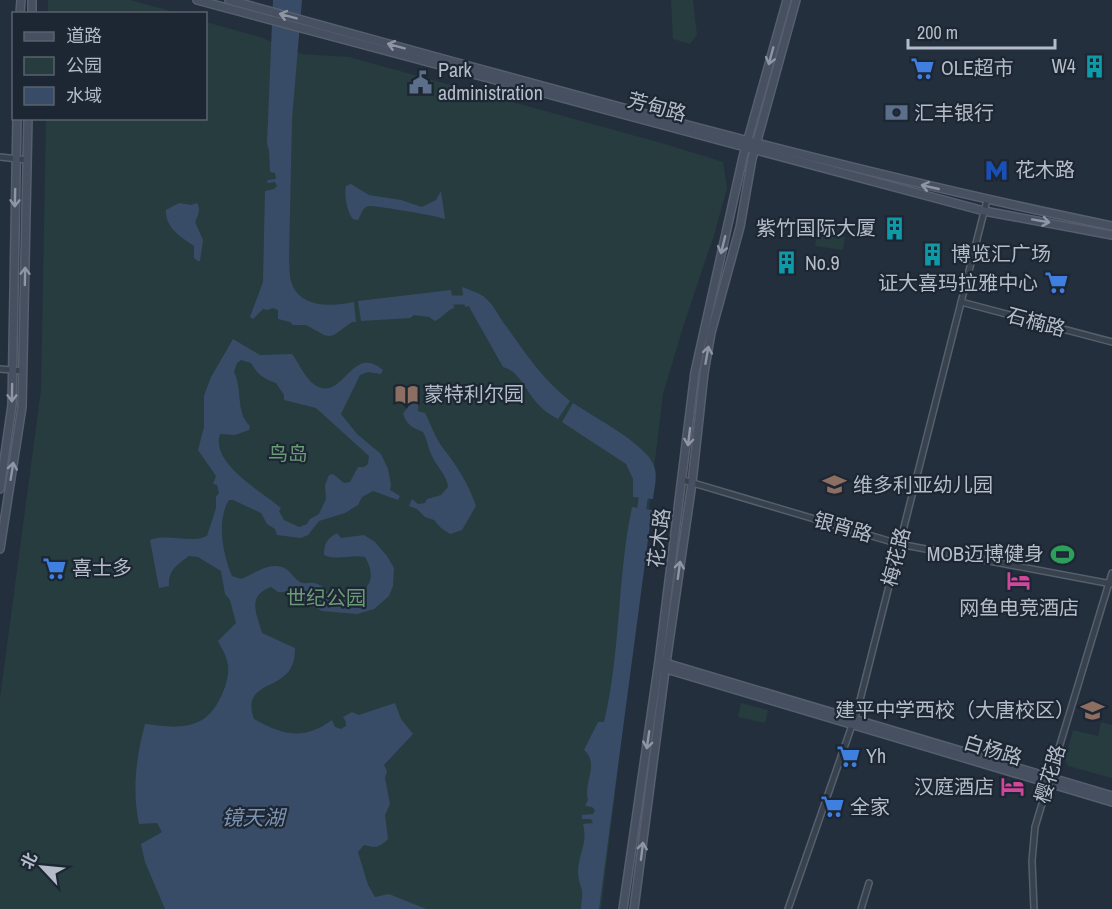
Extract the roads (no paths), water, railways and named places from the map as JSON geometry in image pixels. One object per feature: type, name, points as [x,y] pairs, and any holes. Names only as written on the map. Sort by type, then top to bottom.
[{"type":"main road","name":"芳甸路","points":[[197,0],[266,14],[755,147],[1112,226]]},
{"type":"main road","name":"芳甸路","points":[[229,0],[266,14]]},
{"type":"main road","name":"花木路","points":[[634,909],[695,372],[747,145],[787,0]]},
{"type":"main road","name":"花木路","points":[[623,909],[692,483],[704,372],[711,333],[740,227],[755,147],[796,0]]},
{"type":"main road","points":[[0,489],[12,405],[17,120]]},
{"type":"main road","points":[[0,549],[22,407],[28,120]]},
{"type":"main road","name":"芳甸路","points":[[755,147],[984,211],[1112,235]]},
{"type":"main road","name":"白杨路","points":[[662,665],[1048,780],[1112,802]]},
{"type":"main road","name":"白杨路","points":[[1048,780],[1112,796]]},
{"type":"street","points":[[0,158],[27,160]]},
{"type":"street","name":"梅花路","points":[[788,909],[854,722],[987,200]]},
{"type":"street","name":"石楠路","points":[[961,302],[1112,342]]},
{"type":"street","points":[[0,369],[23,371]]},
{"type":"street","name":"银宵路","points":[[683,480],[900,543],[1111,583]]},
{"type":"street","name":"樱花路","points":[[1034,909],[1033,846],[1037,817],[1111,583],[1112,573]]},
{"type":"street","points":[[861,909],[869,884]]},
{"type":"water","points":[[273,0],[302,0],[292,119],[289,261],[291,281],[301,296],[317,304],[336,305],[354,302],[356,322],[352,322],[329,336],[306,325],[293,325],[278,319],[278,310],[273,308],[263,309],[253,319],[250,317],[263,282],[265,191],[277,186],[275,182],[267,183],[268,180],[276,179],[275,173],[270,172],[267,144]]},
{"type":"water","points":[[351,184],[369,195],[401,200],[422,207],[436,200],[441,191],[445,219],[369,206],[363,210],[358,220],[353,219],[345,194],[346,186]]},
{"type":"water","points":[[179,203],[191,205],[197,203],[198,205],[199,213],[195,222],[203,240],[200,261],[194,258],[194,246],[175,231],[168,222],[166,210]]},
{"type":"water","points":[[462,287],[487,299],[535,366],[570,401],[558,419],[541,407],[514,373],[503,367],[469,306],[465,307]]},
{"type":"water","points":[[451,290],[454,308],[435,321],[429,317],[414,315],[410,318],[361,321],[358,301]]},
{"type":"water","name":"镜天湖","points":[[233,339],[260,355],[292,354],[308,379],[322,388],[331,387],[339,382],[362,363],[372,363],[383,370],[381,374],[368,372],[360,375],[341,414],[357,434],[381,454],[388,469],[390,490],[400,496],[398,500],[373,491],[362,497],[358,505],[345,513],[319,521],[308,535],[301,538],[277,535],[275,529],[267,524],[261,513],[229,500],[223,517],[222,538],[232,576],[241,579],[269,567],[280,567],[286,569],[300,582],[320,585],[333,598],[343,598],[359,593],[365,589],[371,576],[365,557],[324,555],[327,542],[337,533],[341,538],[364,535],[375,542],[394,568],[393,586],[389,596],[374,609],[357,614],[322,611],[301,601],[291,600],[284,592],[278,592],[271,587],[258,595],[255,606],[262,633],[295,648],[295,654],[289,671],[283,677],[261,689],[252,700],[251,708],[254,719],[274,729],[302,733],[322,727],[332,720],[335,727],[341,729],[346,726],[343,717],[352,712],[359,715],[395,703],[401,719],[413,734],[384,765],[387,771],[385,778],[390,804],[385,815],[388,839],[377,846],[364,845],[358,852],[368,885],[375,897],[389,894],[426,909],[165,909],[145,862],[141,844],[162,832],[157,823],[139,824],[136,774],[145,724],[186,726],[200,721],[211,712],[221,697],[228,673],[227,659],[218,641],[236,623],[230,600],[225,594],[221,571],[198,557],[189,556],[181,562],[170,576],[169,586],[159,588],[150,540],[157,538],[193,539],[207,536],[216,508],[216,497],[219,493],[217,485],[213,484],[216,476],[198,450],[204,427],[204,396],[211,377]],"holes":[[[241,360],[251,363],[262,376],[276,383],[284,395],[284,400],[316,408],[369,456],[368,464],[358,467],[350,482],[344,483],[333,474],[329,475],[325,485],[326,499],[319,514],[310,519],[307,524],[299,527],[284,520],[279,511],[281,508],[230,466],[219,445],[220,434],[235,435],[249,430],[250,426],[242,414],[234,372],[237,363]]]},
{"type":"water","points":[[418,401],[418,411],[425,413],[438,440],[466,482],[476,506],[462,530],[450,534],[434,520],[409,506],[412,499],[418,504],[425,503],[427,499],[441,495],[448,487],[423,432],[411,426],[403,414],[409,405]]},
{"type":"water","points":[[573,403],[631,440],[650,458],[656,474],[653,499],[633,497],[633,479],[626,464],[562,422]]},
{"type":"water","points":[[632,507],[652,510],[599,909],[581,909],[582,892],[578,871],[584,843],[583,824],[593,823],[591,819],[582,819],[582,815],[593,814],[595,810],[585,806],[588,800],[591,761],[584,750],[598,722],[604,722],[613,669],[627,534]]},
{"type":"waterway","points":[[441,300],[475,300]]},
{"type":"waterway","points":[[640,520],[645,486]]},
{"type":"place","name":"W4","points":[[1094,66]]},
{"type":"place","name":"OLE超市","points":[[923,68]]},
{"type":"place","name":"Park administration","points":[[420,82]]},
{"type":"place","name":"汇丰银行","points":[[896,113]]},
{"type":"place","name":"花木路","points":[[997,170]]},
{"type":"place","name":"紫竹国际大厦","points":[[894,228]]},
{"type":"place","name":"博览汇广场","points":[[933,254]]},
{"type":"place","name":"No.9","points":[[787,263]]},
{"type":"place","name":"证大喜玛拉雅中心","points":[[1056,283]]},
{"type":"place","name":"蒙特利尔园","points":[[406,394]]},
{"type":"place","name":"维多利亚幼儿园","points":[[835,485]]},
{"type":"place","name":"MOB迈博健身","points":[[1062,554]]},
{"type":"place","name":"喜士多","points":[[54,568]]},
{"type":"place","name":"网鱼电竞酒店","points":[[1019,581]]},
{"type":"place","name":"建平中学西校（大唐校区）","points":[[1093,710]]},
{"type":"place","name":"Yh","points":[[848,756]]},
{"type":"place","name":"汉庭酒店","points":[[1012,787]]},
{"type":"place","name":"全家","points":[[832,807]]},
{"type":"park label","name":"鸟岛","points":[[288,454]]},
{"type":"park label","name":"世纪公园","points":[[326,598]]}]
